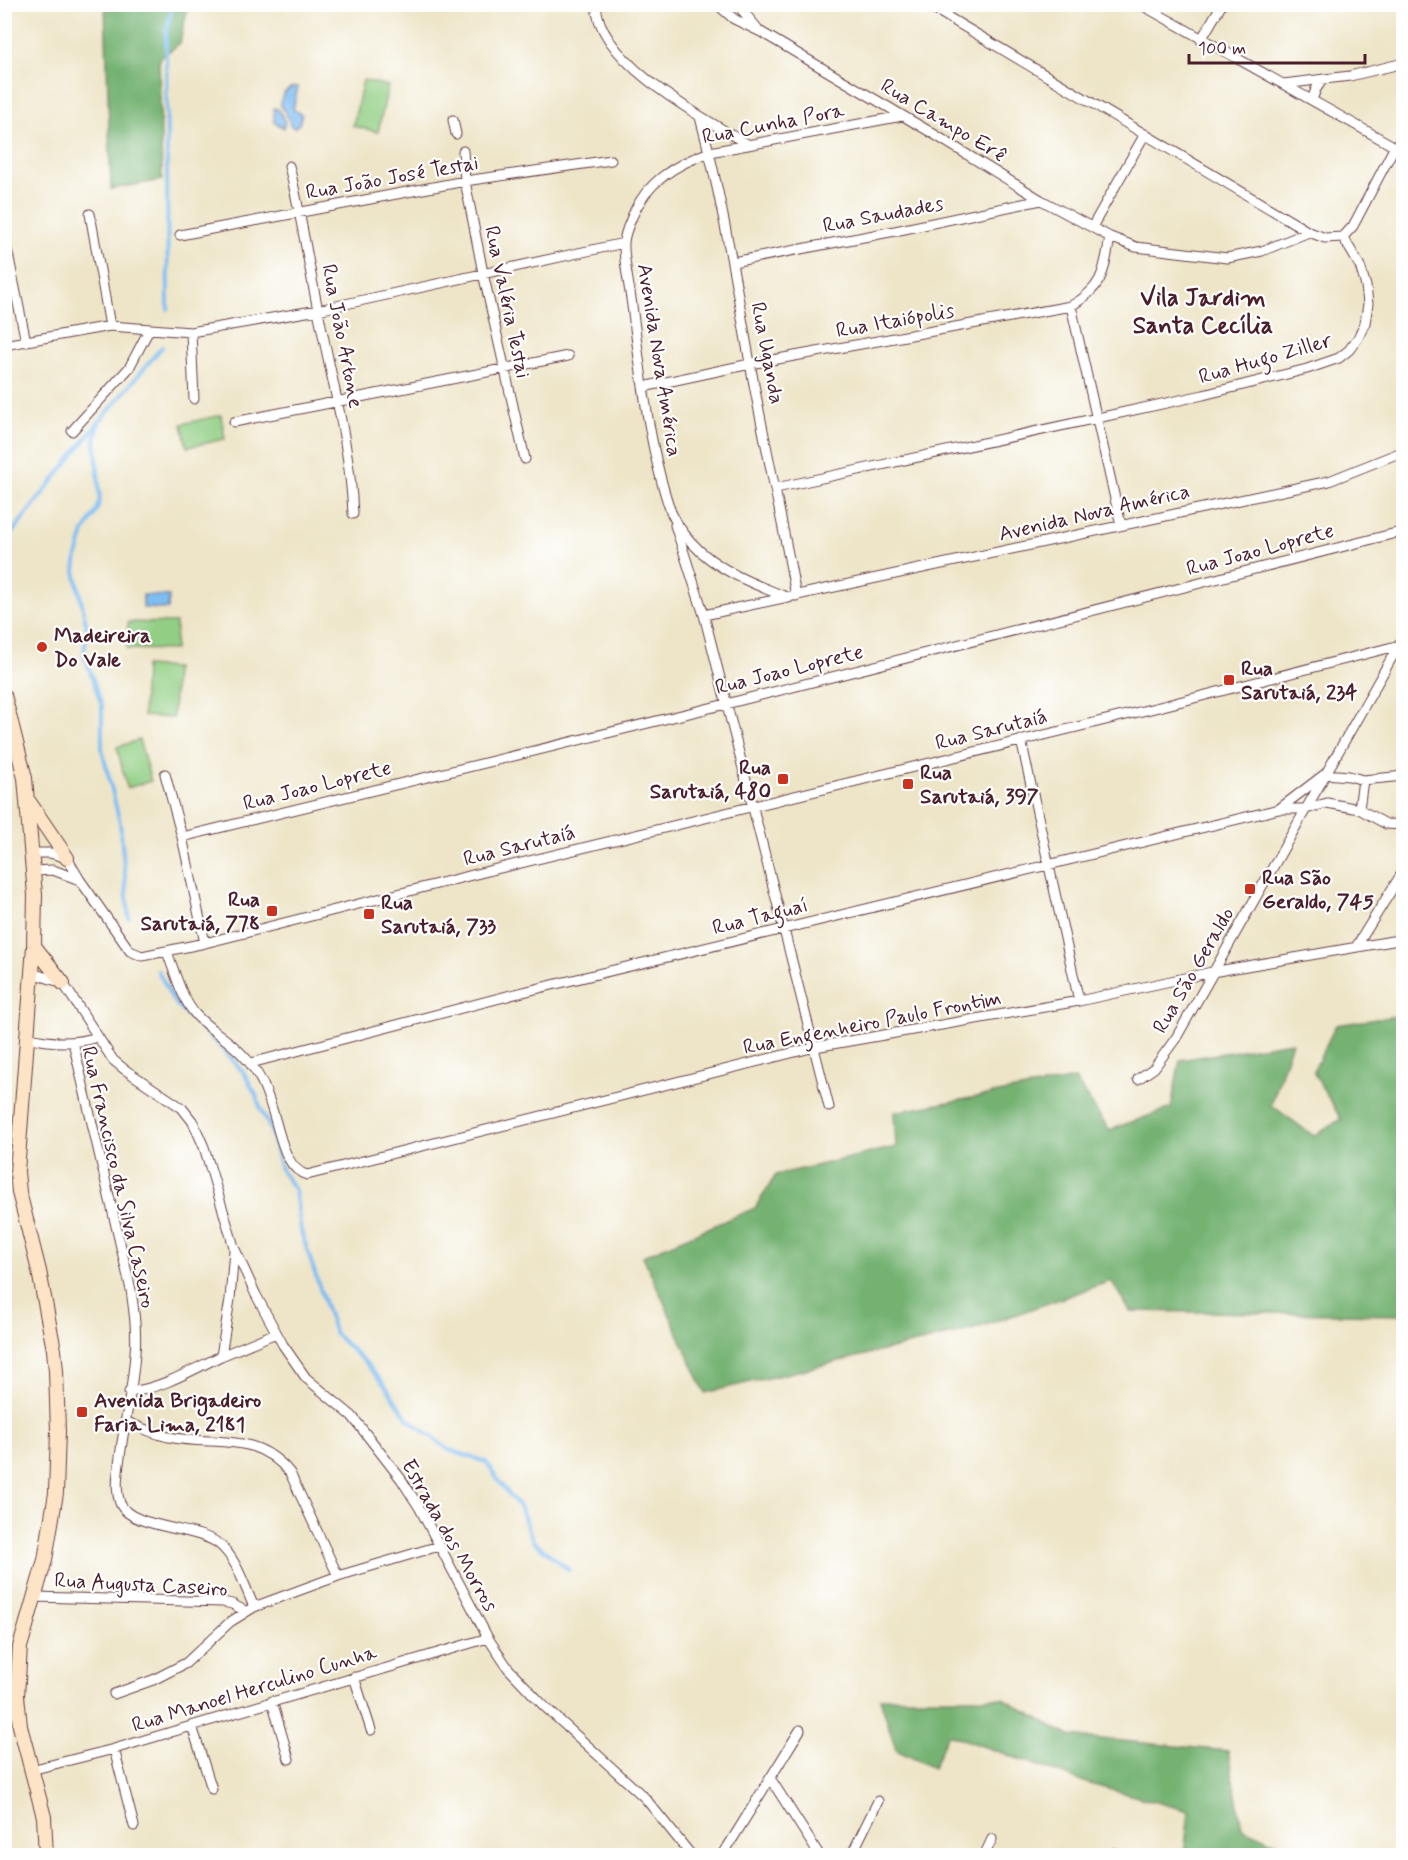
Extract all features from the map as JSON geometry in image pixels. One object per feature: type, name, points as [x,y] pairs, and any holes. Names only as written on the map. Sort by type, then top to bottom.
[{"type":"main road","points":[[4,695],[21,758],[28,801],[33,871],[34,946],[16,1172],[39,1271],[54,1350],[58,1431],[54,1504],[45,1560],[20,1647],[17,1696],[20,1726],[44,1817],[46,1856]]},
{"type":"main road","points":[[28,801],[67,858]]},
{"type":"main road","points":[[34,946],[63,983]]},
{"type":"street","points":[[596,4],[599,25],[612,45],[646,79],[700,117],[749,145]]},
{"type":"street","points":[[718,4],[731,4]]},
{"type":"street","name":"Rua Campo Erê","points":[[718,4],[734,19],[761,32],[1041,200],[1110,237],[1136,248],[1227,258],[1271,248],[1309,232]]},
{"type":"street","name":"Rua Campo Erê","points":[[737,4],[761,32]]},
{"type":"street","points":[[926,4],[1309,232],[1325,237],[1343,237],[1353,226],[1399,150],[1140,4]]},
{"type":"street","points":[[1201,40],[1222,4]]},
{"type":"street","points":[[1283,84],[1350,76],[1404,63]]},
{"type":"street","points":[[1312,100],[1323,79]]},
{"type":"street","name":"Rua Cunha Pora","points":[[624,243],[632,216],[656,180],[690,159],[710,152],[902,116]]},
{"type":"street","name":"Rua Uganda","points":[[700,117],[710,152],[733,262],[750,364],[776,488],[792,597]]},
{"type":"street","points":[[453,120],[456,134]]},
{"type":"street","points":[[1092,227],[1145,134]]},
{"type":"street","name":"Rua Valéria Testai","points":[[463,151],[465,181],[483,273],[525,459]]},
{"type":"street","name":"Rua João José Testai","points":[[180,235],[465,181],[611,160]]},
{"type":"street","name":"Rua João Artone","points":[[289,166],[338,401],[352,485],[353,514]]},
{"type":"street","name":"Rua Saudades","points":[[733,262],[1041,200]]},
{"type":"street","points":[[90,214],[110,327]]},
{"type":"street","name":"Rua Itaiópolis","points":[[643,387],[750,364],[1071,306],[1087,296],[1101,277],[1110,237]]},
{"type":"street","name":"Rua Hugo Ziller","points":[[776,488],[1238,386],[1307,369],[1339,358],[1358,338],[1365,323],[1368,304],[1360,266],[1343,237]]},
{"type":"street","points":[[4,239],[26,342]]},
{"type":"street","points":[[4,345],[110,327],[191,332],[318,310],[624,243]]},
{"type":"street","name":"Avenida Nova América","points":[[624,243],[643,387],[659,467],[672,514],[690,541],[703,554],[742,578],[792,597]]},
{"type":"street","points":[[1071,306],[1121,525]]},
{"type":"street","points":[[72,431],[129,368],[149,330]]},
{"type":"street","points":[[191,332],[195,399]]},
{"type":"street","points":[[234,422],[568,356]]},
{"type":"street","name":"Avenida Nova América","points":[[704,615],[1329,481],[1404,451]]},
{"type":"street","points":[[672,514],[704,615],[830,1107]]},
{"type":"street","name":"Rua Joao Loprete","points":[[182,837],[726,704],[1404,531]]},
{"type":"street","name":"Rua São Geraldo","points":[[1138,1078],[1154,1068],[1176,1038],[1404,636]]},
{"type":"street","name":"Rua Sarutaiá","points":[[80,880],[134,954],[141,956],[167,952],[1400,645]]},
{"type":"street","points":[[1021,740],[1079,1001]]},
{"type":"street","points":[[165,774],[182,837],[205,943]]},
{"type":"street","points":[[1325,774],[1363,780],[1404,776]]},
{"type":"street","name":"Rua Taguaí","points":[[1279,809],[1325,774]]},
{"type":"street","points":[[1359,808],[1363,780]]},
{"type":"street","points":[[1306,809],[1327,803],[1359,808],[1386,824],[1404,825]]},
{"type":"street","name":"Rua Taguaí","points":[[251,1063],[519,993],[1047,864],[1279,809],[1306,809]]},
{"type":"street","points":[[32,853],[50,853],[67,858],[80,880]]},
{"type":"street","points":[[33,871],[53,870],[80,880]]},
{"type":"street","points":[[1356,947],[1404,870]]},
{"type":"street","name":"Rua Engenheiro Paulo Frontim","points":[[251,1063],[265,1086],[292,1165],[300,1173],[307,1175],[815,1047],[1079,1001],[1212,972],[1404,939]]},
{"type":"street","points":[[167,952],[187,1000],[196,1015],[251,1063]]},
{"type":"street","points":[[32,973],[63,983]]},
{"type":"street","name":"Estrada dos Morros","points":[[63,983],[113,1059],[182,1108],[193,1122],[212,1172],[234,1247],[276,1333],[306,1378],[352,1416],[401,1479],[419,1507],[488,1638],[524,1687],[645,1798],[692,1856]]},
{"type":"street","name":"Rua Francisco da Silva Caseiro","points":[[26,1037],[45,1041],[73,1042],[131,1290],[136,1328],[135,1354],[124,1421],[117,1488],[120,1503],[131,1516],[177,1528],[218,1543],[234,1561],[249,1609]]},
{"type":"street","points":[[73,1042],[97,1037]]},
{"type":"street","points":[[221,1356],[230,1299],[234,1247]]},
{"type":"street","points":[[129,1392],[142,1391],[276,1333]]},
{"type":"street","points":[[124,1421],[170,1437],[248,1445],[266,1452],[290,1473],[338,1576]]},
{"type":"street","points":[[114,1694],[153,1680],[186,1663],[221,1629],[249,1609],[338,1576],[439,1546]]},
{"type":"street","name":"Rua Augusta Caseiro","points":[[33,1597],[223,1602],[249,1609]]},
{"type":"street","name":"Rua Manoel Herculino Cunha","points":[[31,1770],[114,1749],[488,1638]]},
{"type":"street","points":[[354,1677],[370,1730]]},
{"type":"street","points":[[272,1701],[289,1759]]},
{"type":"street","points":[[192,1726],[212,1789]]},
{"type":"street","points":[[722,1856],[800,1730]]},
{"type":"street","points":[[114,1749],[134,1826]]},
{"type":"street","points":[[770,1778],[820,1856]]},
{"type":"street","points":[[851,1856],[878,1801]]},
{"type":"street","points":[[984,1856],[992,1839]]},
{"type":"green space","points":[[105,5],[188,5],[180,43],[159,59],[162,180],[111,189]]},
{"type":"green space","points":[[363,80],[388,86],[378,132],[353,126]]},
{"type":"green space","points":[[221,415],[225,439],[187,447],[182,424]]},
{"type":"green space","points":[[128,622],[176,623],[175,650],[127,649]]},
{"type":"green space","points":[[145,666],[175,668],[173,718],[143,716]]},
{"type":"green space","points":[[139,740],[151,781],[127,788],[117,747]]},
{"type":"green space","points":[[1403,1015],[1403,1315],[1130,1311],[1111,1281],[971,1330],[705,1393],[643,1256],[755,1208],[776,1175],[896,1147],[894,1112],[1075,1079],[1109,1130],[1171,1108],[1180,1060],[1292,1042],[1271,1105],[1314,1136],[1341,1119],[1313,1072],[1336,1025]]},
{"type":"green space","points":[[880,1698],[1003,1698],[1069,1736],[1228,1751],[1242,1828],[1270,1841],[1322,1855],[1184,1855],[1189,1811],[1090,1784],[948,1734],[933,1768],[896,1750]]},
{"type":"water","points":[[298,87],[293,109],[302,115],[299,124],[294,128],[290,125],[280,104],[287,90]]},
{"type":"water","points":[[274,108],[278,109],[285,121],[284,128],[274,122]]},
{"type":"water","points":[[143,595],[169,596],[168,609],[143,608]]},
{"type":"waterway","points":[[168,309],[166,31],[173,4]]},
{"type":"waterway","points":[[4,543],[99,422],[162,347]]},
{"type":"waterway","points":[[99,422],[95,439],[100,499],[97,510],[84,532],[75,571],[87,628],[84,654],[102,706],[102,749],[120,823],[129,918]]},
{"type":"waterway","points":[[158,971],[174,1002],[222,1048],[244,1073],[256,1095],[270,1128],[281,1170],[295,1190],[301,1231],[335,1334],[366,1363],[387,1388],[408,1419],[449,1450],[486,1462],[521,1509],[533,1541],[569,1570]]},
{"type":"place","name":"Madeireira Do Vale","points":[[42,647]]},
{"type":"place","name":"Rua Sarutaiá, 234","points":[[1229,680]]},
{"type":"place","name":"Rua Sarutaiá, 480","points":[[783,779]]},
{"type":"place","name":"Rua Sarutaiá, 397","points":[[908,784]]},
{"type":"place","name":"Rua São Geraldo, 745","points":[[1250,889]]},
{"type":"place","name":"Rua Sarutaiá, 778","points":[[272,911]]},
{"type":"place","name":"Rua Sarutaiá, 733","points":[[369,914]]},
{"type":"place","name":"Avenida Brigadeiro Faria Lima, 2181","points":[[82,1412]]},
{"type":"district","name":"Vila Jardim Santa Cecília","points":[[1203,311]]}]
